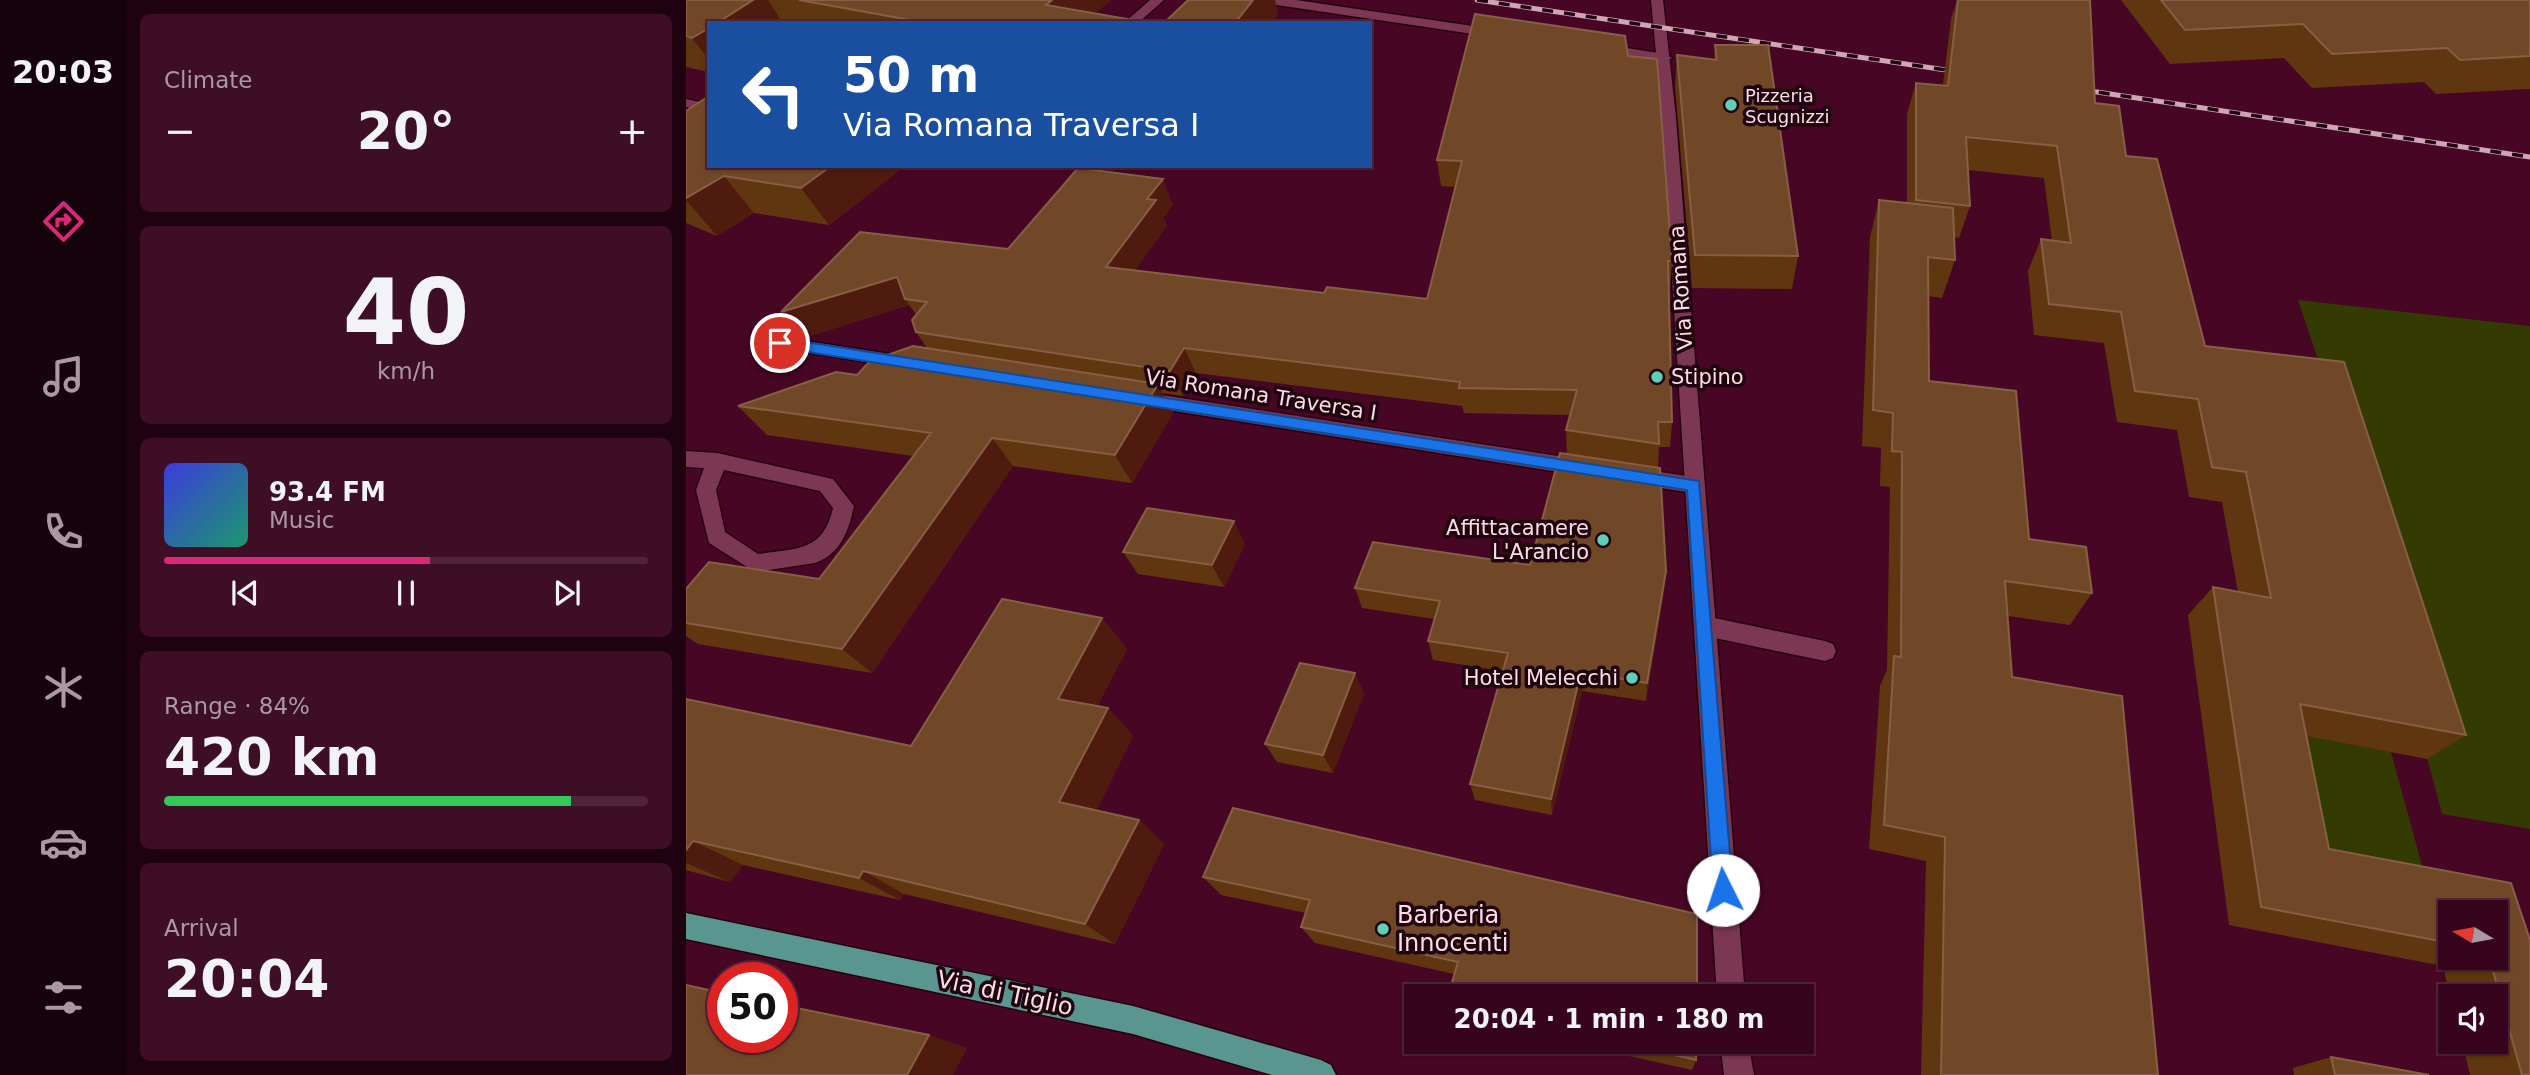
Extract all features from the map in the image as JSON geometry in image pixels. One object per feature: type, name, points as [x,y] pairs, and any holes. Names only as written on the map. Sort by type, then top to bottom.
[{"type":"main road","points":[[1132,21],[1158,0]]},
{"type":"main road","points":[[1270,0],[1517,36]]},
{"type":"main road","name":"Via Romana","points":[[1657,0],[1665,58],[1730,984]]},
{"type":"main road","points":[[1584,46],[1665,58]]},
{"type":"main road","points":[[686,103],[707,108]]},
{"type":"main road","points":[[780,343],[916,364]]},
{"type":"main road","name":"Via Romana Traversa I","points":[[1121,396],[1694,485]]},
{"type":"main road","points":[[686,459],[718,461],[826,485],[844,506],[838,533],[815,554],[755,563],[716,537],[706,490],[718,461]]},
{"type":"main road","points":[[1705,626],[1825,651]]},
{"type":"main road","name":"Via di Tiglio","points":[[686,926],[1133,1020],[1321,1075]]},
{"type":"main road","points":[[1736,1054],[1739,1075]]},
{"type":"green space","points":[[2298,300],[2530,326],[2530,829],[2442,814],[2337,416]]},
{"type":"green space","points":[[2270,729],[2391,752],[2430,895],[2295,869]]},
{"type":"building","points":[[686,0],[753,0],[720,21],[707,21],[707,29],[692,38],[686,36]]},
{"type":"building","points":[[799,0],[1052,0],[1046,5],[1138,21],[916,21]]},
{"type":"building","points":[[1188,0],[1253,0],[1237,21],[1166,21]]},
{"type":"building","points":[[1958,0],[2090,0],[2095,103],[2119,106],[2126,156],[2157,159],[2205,346],[2344,362],[2466,735],[2300,704],[2329,849],[2511,883],[2530,940],[2530,1075],[2522,1075],[2508,1025],[2508,984],[2497,984],[2493,970],[2508,970],[2508,900],[2438,900],[2438,941],[2261,907],[2213,587],[2271,598],[2246,472],[2212,467],[2198,399],[2135,391],[2121,312],[2049,304],[2041,239],[2071,243],[2057,146],[1966,137],[1970,206],[1916,200],[1916,83],[1948,86]]},
{"type":"building","points":[[2161,0],[2530,0],[2530,56],[2460,60],[2447,48],[2332,54],[2303,24],[2185,30]]},
{"type":"building","points":[[1475,14],[1625,36],[1628,56],[1657,59],[1672,261],[1668,261],[1672,422],[1658,422],[1659,444],[1566,430],[1577,390],[1459,388],[1460,382],[1184,348],[1170,371],[916,332],[912,320],[927,302],[905,299],[897,277],[781,312],[860,232],[1008,249],[1078,168],[1163,179],[1147,199],[1156,200],[1106,267],[1324,293],[1327,287],[1427,299],[1462,161],[1437,160]]},
{"type":"building","points":[[1715,45],[1768,45],[1798,256],[1695,255],[1677,55],[1717,60]]},
{"type":"building","points":[[707,97],[707,168],[828,168],[801,188],[724,176],[686,198],[686,111]]},
{"type":"building","points":[[1879,200],[1953,208],[1955,260],[1928,257],[1929,381],[2016,391],[2029,539],[2086,547],[2092,593],[2005,581],[2012,677],[2122,696],[2158,1075],[1941,1075],[1945,837],[1884,825],[1894,656],[1901,657],[1902,452],[1892,451],[1893,413],[1873,410]]},
{"type":"building","points":[[913,346],[1158,384],[1115,455],[992,438],[842,649],[686,623],[686,589],[709,562],[819,579],[931,433],[738,406],[836,372],[857,375],[870,361]]},
{"type":"building","points":[[1560,453],[1660,468],[1666,571],[1647,683],[1581,672],[1551,799],[1470,784],[1508,653],[1428,641],[1440,601],[1355,588],[1373,542],[1530,565]]},
{"type":"building","points":[[1147,508],[1234,521],[1212,565],[1123,552]]},
{"type":"building","points":[[1002,599],[1102,618],[1058,699],[1108,708],[1059,802],[1139,820],[1085,924],[863,871],[859,878],[693,841],[686,850],[686,699],[911,746]]},
{"type":"building","points":[[1300,663],[1355,673],[1323,755],[1265,744]]},
{"type":"building","points":[[1233,808],[1697,914],[1697,984],[1452,984],[1458,962],[1301,927],[1310,900],[1203,877]]},
{"type":"building","points":[[686,985],[707,990],[707,1053],[798,1053],[798,1008],[929,1035],[907,1075],[686,1075]]},
{"type":"building","points":[[1670,1054],[1696,1054],[1696,1060]]},
{"type":"building","points":[[2331,1057],[2429,1075],[2335,1075]]},
{"type":"railway","points":[[1477,0],[1966,73]]},
{"type":"railway","points":[[2077,89],[2530,157]]},
{"type":"place","name":"Pizzeria Scugnizzi","points":[[1731,105]]},
{"type":"place","name":"Stipino","points":[[1657,377]]},
{"type":"place","name":"Affittacamere L'Arancio","points":[[1603,540]]},
{"type":"place","name":"Hotel Melecchi","points":[[1632,678]]},
{"type":"place","name":"Barberia Innocenti","points":[[1383,929]]},
{"type":"route","points":[[780,343],[1694,485],[1723,890]]}]
